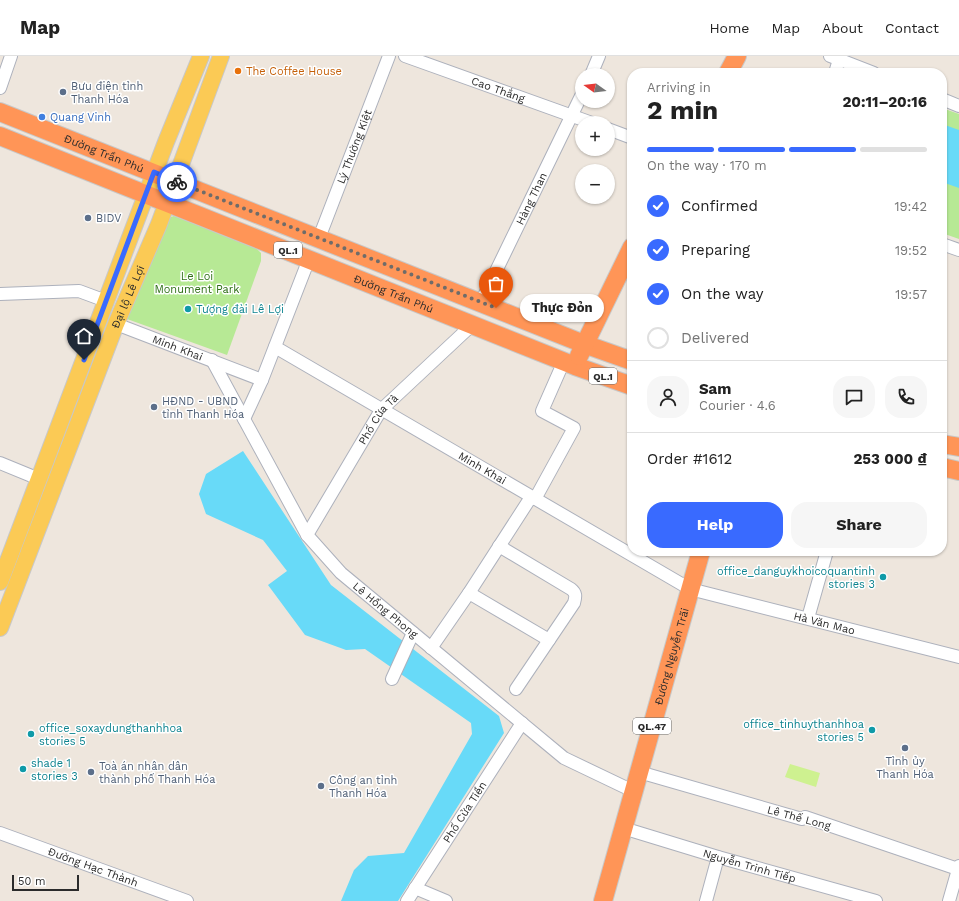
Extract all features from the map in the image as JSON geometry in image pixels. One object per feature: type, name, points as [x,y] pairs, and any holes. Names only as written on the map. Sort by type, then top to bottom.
[{"type":"highway","points":[[731,68],[737,56]]},
{"type":"highway","name":"Đường Trần Phú","points":[[0,112],[584,344],[627,359]]},
{"type":"highway","name":"Đường Trần Phú","points":[[0,136],[569,363],[627,384]]},
{"type":"highway","points":[[569,363],[584,344],[627,260]]},
{"type":"highway","points":[[473,324],[481,302]]},
{"type":"highway","points":[[947,445],[959,447]]},
{"type":"highway","points":[[947,468],[959,471]]},
{"type":"highway","name":"Đường Nguyễn Trãi","points":[[603,901],[700,556]]},
{"type":"main road","name":"Đại lộ Lê Lợi","points":[[0,582],[154,172],[201,56]]},
{"type":"main road","name":"Đại lộ Lê Lợi","points":[[0,628],[116,324],[167,202],[221,56]]},
{"type":"main road","points":[[13,549],[28,554]]},
{"type":"street","points":[[0,88],[11,56]]},
{"type":"street","name":"Lý Thường Kiệt","points":[[319,238],[390,56]]},
{"type":"street","name":"Cao Thắng","points":[[405,56],[575,117]]},
{"type":"street","points":[[594,68],[599,56]]},
{"type":"street","points":[[835,68],[836,57],[862,68]]},
{"type":"street","points":[[947,101],[959,106]]},
{"type":"street","name":"Hàng Than","points":[[481,302],[576,108]]},
{"type":"street","points":[[615,132],[627,136]]},
{"type":"street","points":[[947,246],[959,250]]},
{"type":"street","points":[[244,419],[262,380],[309,259]]},
{"type":"street","points":[[0,294],[79,291],[106,301]]},
{"type":"street","name":"Minh Khai","points":[[116,324],[262,380]]},
{"type":"street","name":"Phố Cửa Tả","points":[[307,535],[381,410],[473,324]]},
{"type":"street","name":"Minh Khai","points":[[275,347],[627,552]]},
{"type":"street","name":"Lê Hồng Phong","points":[[212,360],[307,535],[341,573],[564,758],[633,791]]},
{"type":"street","points":[[431,648],[533,498],[574,428],[542,411],[569,363]]},
{"type":"street","points":[[0,463],[39,479]]},
{"type":"street","points":[[499,546],[571,589],[575,593],[574,603],[516,689]]},
{"type":"street","name":"Minh Khai","points":[[633,556],[690,589]]},
{"type":"street","points":[[808,618],[826,556]]},
{"type":"street","name":"Hà Văn Mao","points":[[690,589],[959,656]]},
{"type":"street","points":[[469,593],[549,640]]},
{"type":"street","points":[[392,679],[413,633]]},
{"type":"street","name":"Phố Cửa Tiền","points":[[407,901],[522,723]]},
{"type":"street","name":"Lê Thế Long","points":[[639,772],[802,819],[805,817],[959,867]]},
{"type":"street","name":"Nguyễn Trinh Tiếp","points":[[623,828],[859,899],[876,901]]},
{"type":"street","name":"Đường Hạc Thành","points":[[0,833],[184,901]]},
{"type":"street","points":[[706,901],[718,857]]},
{"type":"street","points":[[949,901],[959,867]]},
{"type":"street","points":[[415,888],[446,901]]},
{"type":"green space","points":[[947,110],[959,114],[959,239],[947,235]]},
{"type":"green space","name":"Le Loi Monument Park","points":[[174,216],[255,247],[261,253],[261,261],[227,355],[127,319],[167,218]]},
{"type":"green space","points":[[790,764],[820,773],[816,787],[785,777]]},
{"type":"water","points":[[947,126],[959,130],[959,188],[947,184]]},
{"type":"water","points":[[243,451],[331,585],[499,716],[504,733],[398,901],[341,901],[354,870],[368,856],[404,853],[472,734],[471,723],[365,649],[346,650],[305,635],[268,585],[287,571],[263,540],[206,514],[199,494],[206,474]]},
{"type":"way so far","points":[[177,182],[496,308]]},
{"type":"place","name":"The Coffee House","points":[[238,71]]},
{"type":"place","name":"Bưu điện tỉnh Thanh Hóa","points":[[63,92]]},
{"type":"place","name":"Quang Vinh","points":[[42,117]]},
{"type":"place","name":"BIDV","points":[[88,218]]},
{"type":"place","name":"Thực Đỏn","points":[[496,308]]},
{"type":"place","name":"Tượng đài Lê Lợi","points":[[188,309]]},
{"type":"place","name":"HĐND - UBND tỉnh Thanh Hóa","points":[[154,407]]},
{"type":"place","name":"office_danguykhoicoquantinh stories 3","points":[[883,577]]},
{"type":"place","name":"office_tinhuythanhhoa stories 5","points":[[872,730]]},
{"type":"place","name":"office_soxaydungthanhhoa stories 5","points":[[31,734]]},
{"type":"place","name":"Tỉnh ủy Thanh Hóa","points":[[905,748]]},
{"type":"place","name":"shade 1 stories 3","points":[[23,769]]},
{"type":"place","name":"Toà án nhân dân thành phố Thanh Hóa","points":[[91,772]]},
{"type":"place","name":"Công an tỉnh Thanh Hóa","points":[[321,786]]},
{"type":"route","points":[[84,360],[154,172],[177,182]]}]
